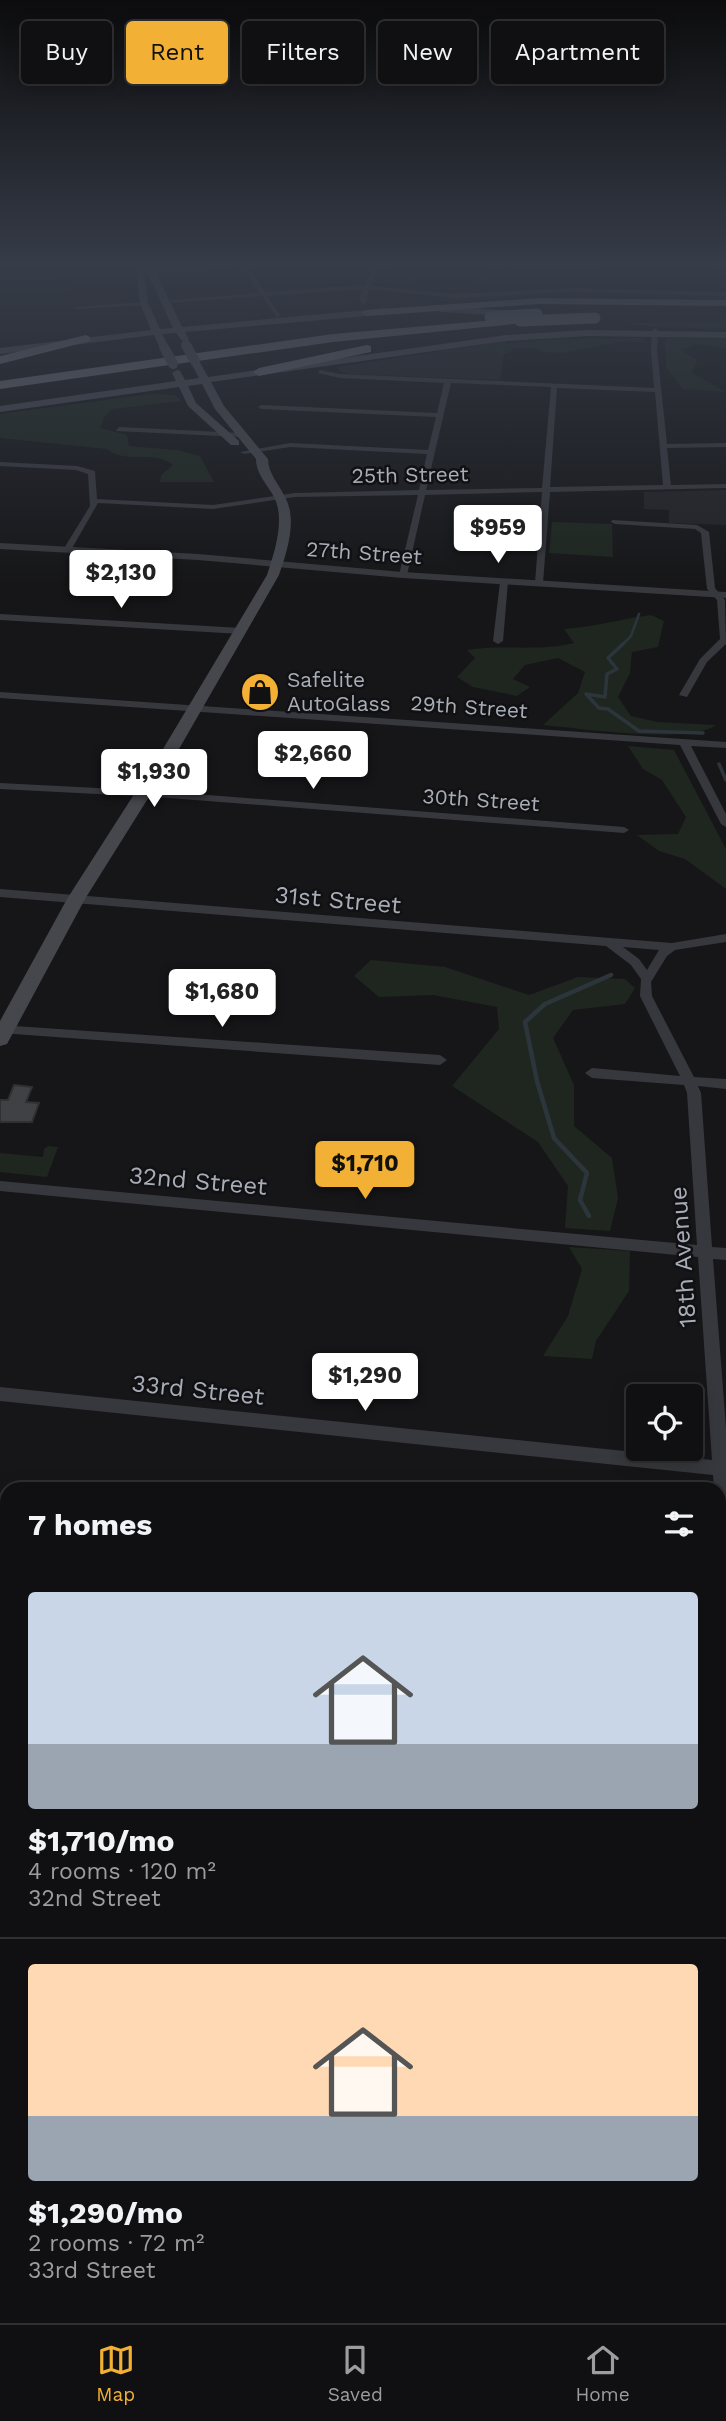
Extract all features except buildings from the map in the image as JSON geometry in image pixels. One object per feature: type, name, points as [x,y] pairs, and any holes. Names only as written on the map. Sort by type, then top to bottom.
[{"type":"highway","points":[[0,377],[48,370]]},
{"type":"highway","points":[[0,385],[103,370]]},
{"type":"highway","points":[[253,373],[265,370]]},
{"type":"main road","points":[[176,370],[190,400],[202,415],[249,451]]},
{"type":"main road","points":[[199,370],[219,407],[240,435]]},
{"type":"main road","points":[[0,409],[272,370]]},
{"type":"main road","points":[[2,1033],[76,899],[241,631],[277,565],[287,521],[280,496],[262,468],[252,462],[249,451],[215,388],[227,379],[253,373]]},
{"type":"main road","points":[[146,388],[171,390],[190,400]]},
{"type":"street","points":[[658,370],[667,487]]},
{"type":"street","points":[[320,372],[340,376],[659,390]]},
{"type":"street","points":[[403,575],[448,380]]},
{"type":"street","points":[[539,583],[554,386]]},
{"type":"street","points":[[261,407],[440,415]]},
{"type":"street","points":[[119,429],[240,435]]},
{"type":"street","points":[[249,451],[290,445],[430,452]]},
{"type":"street","points":[[663,446],[726,445]]},
{"type":"street","points":[[0,464],[89,471],[94,475],[96,501],[67,550]]},
{"type":"street","name":"25th Street","points":[[96,501],[213,507],[280,496],[726,486]]},
{"type":"street","points":[[615,522],[703,528],[705,532],[711,589],[721,594],[725,640],[704,661],[684,695]]},
{"type":"street","name":"27th Street","points":[[0,546],[198,557],[505,582],[721,594]]},
{"type":"street","points":[[498,641],[505,582]]},
{"type":"street","points":[[0,617],[241,631]]},
{"type":"street","name":"29th Street","points":[[0,695],[726,745]]},
{"type":"street","points":[[684,742],[726,824]]},
{"type":"street","name":"30th Street","points":[[0,786],[624,830]]},
{"type":"street","name":"31st Street","points":[[0,893],[672,947]]},
{"type":"street","points":[[646,978],[663,953],[672,947],[726,938]]},
{"type":"street","name":"18th Avenue","points":[[609,942],[635,962],[646,978],[646,996],[694,1093],[723,1469]]},
{"type":"street","points":[[2,1033],[440,1060]]},
{"type":"street","points":[[592,1073],[726,1084]]},
{"type":"street","name":"32nd Street","points":[[0,1186],[726,1254]]},
{"type":"street","name":"33rd Street","points":[[0,1394],[723,1469]]},
{"type":"shaded area","points":[[501,370],[500,380],[350,374],[339,371]]},
{"type":"shaded area","points":[[669,370],[693,370],[692,373],[726,392],[683,389]]},
{"type":"shaded area","points":[[151,394],[175,395],[181,401],[112,409],[100,428],[127,435],[129,446],[177,450],[200,456],[214,482],[160,482],[161,475],[173,465],[157,458],[123,456],[107,449],[0,438],[0,414]]},
{"type":"shaded area","points":[[726,490],[726,525],[669,523],[669,510],[644,509],[644,492]]},
{"type":"shaded area","points":[[552,522],[612,524],[613,557],[549,553]]},
{"type":"shaded area","points":[[651,615],[664,621],[658,647],[632,652],[630,673],[618,697],[631,716],[658,722],[716,725],[702,731],[659,735],[543,725],[578,693],[585,672],[558,658],[525,665],[513,679],[530,687],[517,696],[473,687],[457,677],[475,658],[467,650],[561,646],[574,643],[564,629]]},
{"type":"shaded area","points":[[628,746],[674,750],[726,849],[726,889],[685,859],[659,851],[637,835],[678,834],[686,817],[662,780],[643,769]]},
{"type":"shaded area","points":[[371,960],[445,967],[529,995],[578,977],[625,979],[635,988],[625,1004],[573,1010],[553,1038],[574,1085],[574,1126],[612,1158],[618,1198],[610,1231],[565,1228],[568,1186],[538,1142],[452,1086],[499,1029],[497,1007],[433,995],[379,997],[354,976]]},
{"type":"shaded area","points":[[48,1146],[58,1147],[47,1177],[0,1172],[0,1153],[43,1157],[44,1149]]},
{"type":"shaded area","points":[[569,1247],[630,1251],[629,1291],[596,1341],[592,1359],[543,1356],[568,1316],[582,1269]]},
{"type":"waterway","points":[[623,644],[631,636],[639,614]]},
{"type":"waterway","points":[[623,644],[608,658],[617,669],[607,674],[605,697],[586,694],[599,708],[608,709],[639,731],[703,733]]},
{"type":"waterway","points":[[719,764],[726,780]]},
{"type":"waterway","points":[[589,1216],[580,1200],[587,1173],[554,1138],[537,1081],[525,1022],[545,1004],[611,975]]},
{"type":"place","name":"Safelite AutoGlass","points":[[260,692]]}]
